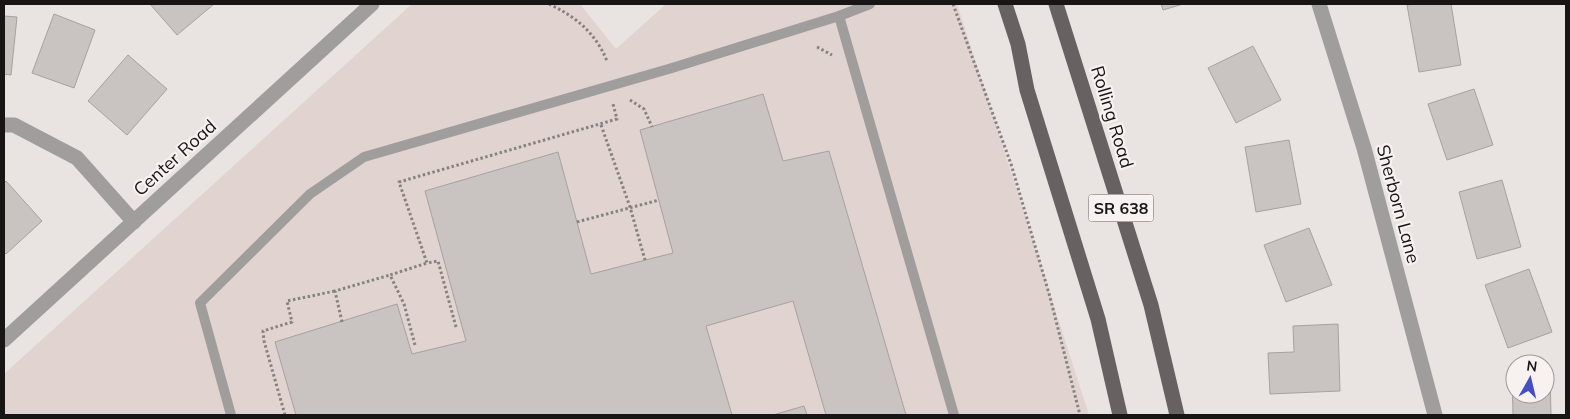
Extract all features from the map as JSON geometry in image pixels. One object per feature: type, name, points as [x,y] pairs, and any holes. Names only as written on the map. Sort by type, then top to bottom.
[{"type":"main road","name":"SR 638","points":[[1005,4],[1018,44],[1027,90],[1098,319],[1120,415]]},
{"type":"main road","name":"Rolling Road","points":[[1056,4],[1151,305],[1177,415]]},
{"type":"street","name":"Center Road","points":[[4,340],[372,4]]},
{"type":"street","name":"Sherborn Lane","points":[[1319,4],[1364,148],[1434,415]]},
{"type":"street","points":[[4,125],[14,125],[77,158],[134,222]]},
{"type":"lane","points":[[230,415],[200,303],[310,194],[364,157],[672,68],[839,16],[870,4]]},
{"type":"lane","points":[[839,16],[954,415]]},
{"type":"path","points":[[549,4],[572,15],[593,34],[607,61]]},
{"type":"path","points":[[953,4],[1010,164],[1050,297],[1080,415]]},
{"type":"path","points":[[427,263],[399,182],[617,120],[611,105],[620,99],[634,100],[644,108],[652,126]]},
{"type":"path","points":[[601,124],[630,208],[645,260]]},
{"type":"path","points":[[577,222],[659,200]]},
{"type":"path","points":[[285,415],[264,342],[263,331],[292,322],[287,301],[335,291],[438,261],[456,327]]},
{"type":"path","points":[[390,275],[404,304],[415,345]]},
{"type":"path","points":[[335,291],[342,322]]},
{"type":"shaded area","points":[[412,4],[580,4],[616,49],[666,4],[957,4],[1089,415],[4,415],[4,374]]},
{"type":"building","points":[[150,4],[214,4],[177,35]]},
{"type":"building","points":[[1161,4],[1183,4],[1163,10]]},
{"type":"building","points":[[1451,4],[1461,65],[1419,72],[1407,5]]},
{"type":"building","points":[[54,14],[95,30],[74,88],[32,73]]},
{"type":"building","points":[[4,16],[17,17],[11,75],[4,74]]},
{"type":"building","points":[[1253,46],[1281,100],[1236,123],[1208,68]]},
{"type":"building","points":[[128,55],[167,89],[127,135],[88,101]]},
{"type":"building","points":[[1474,89],[1493,145],[1447,160],[1428,104]]},
{"type":"building","points":[[763,94],[783,161],[829,151],[906,415],[826,415],[793,301],[706,326],[732,415],[296,415],[275,342],[397,304],[412,354],[466,341],[425,191],[558,152],[591,274],[673,253],[640,130]]},
{"type":"building","points":[[1289,140],[1301,204],[1256,212],[1245,147]]},
{"type":"building","points":[[1502,180],[1521,247],[1477,259],[1459,192]]},
{"type":"building","points":[[6,181],[42,221],[6,254],[4,252],[4,183]]},
{"type":"building","points":[[1309,228],[1332,285],[1286,302],[1264,245]]},
{"type":"building","points":[[1529,269],[1552,332],[1508,348],[1485,285]]},
{"type":"building","points":[[1338,324],[1340,391],[1270,394],[1268,353],[1294,352],[1293,326]]},
{"type":"building","points":[[1513,404],[1551,404],[1551,415],[1513,415]]},
{"type":"building","points":[[804,406],[807,415],[773,415]]}]
